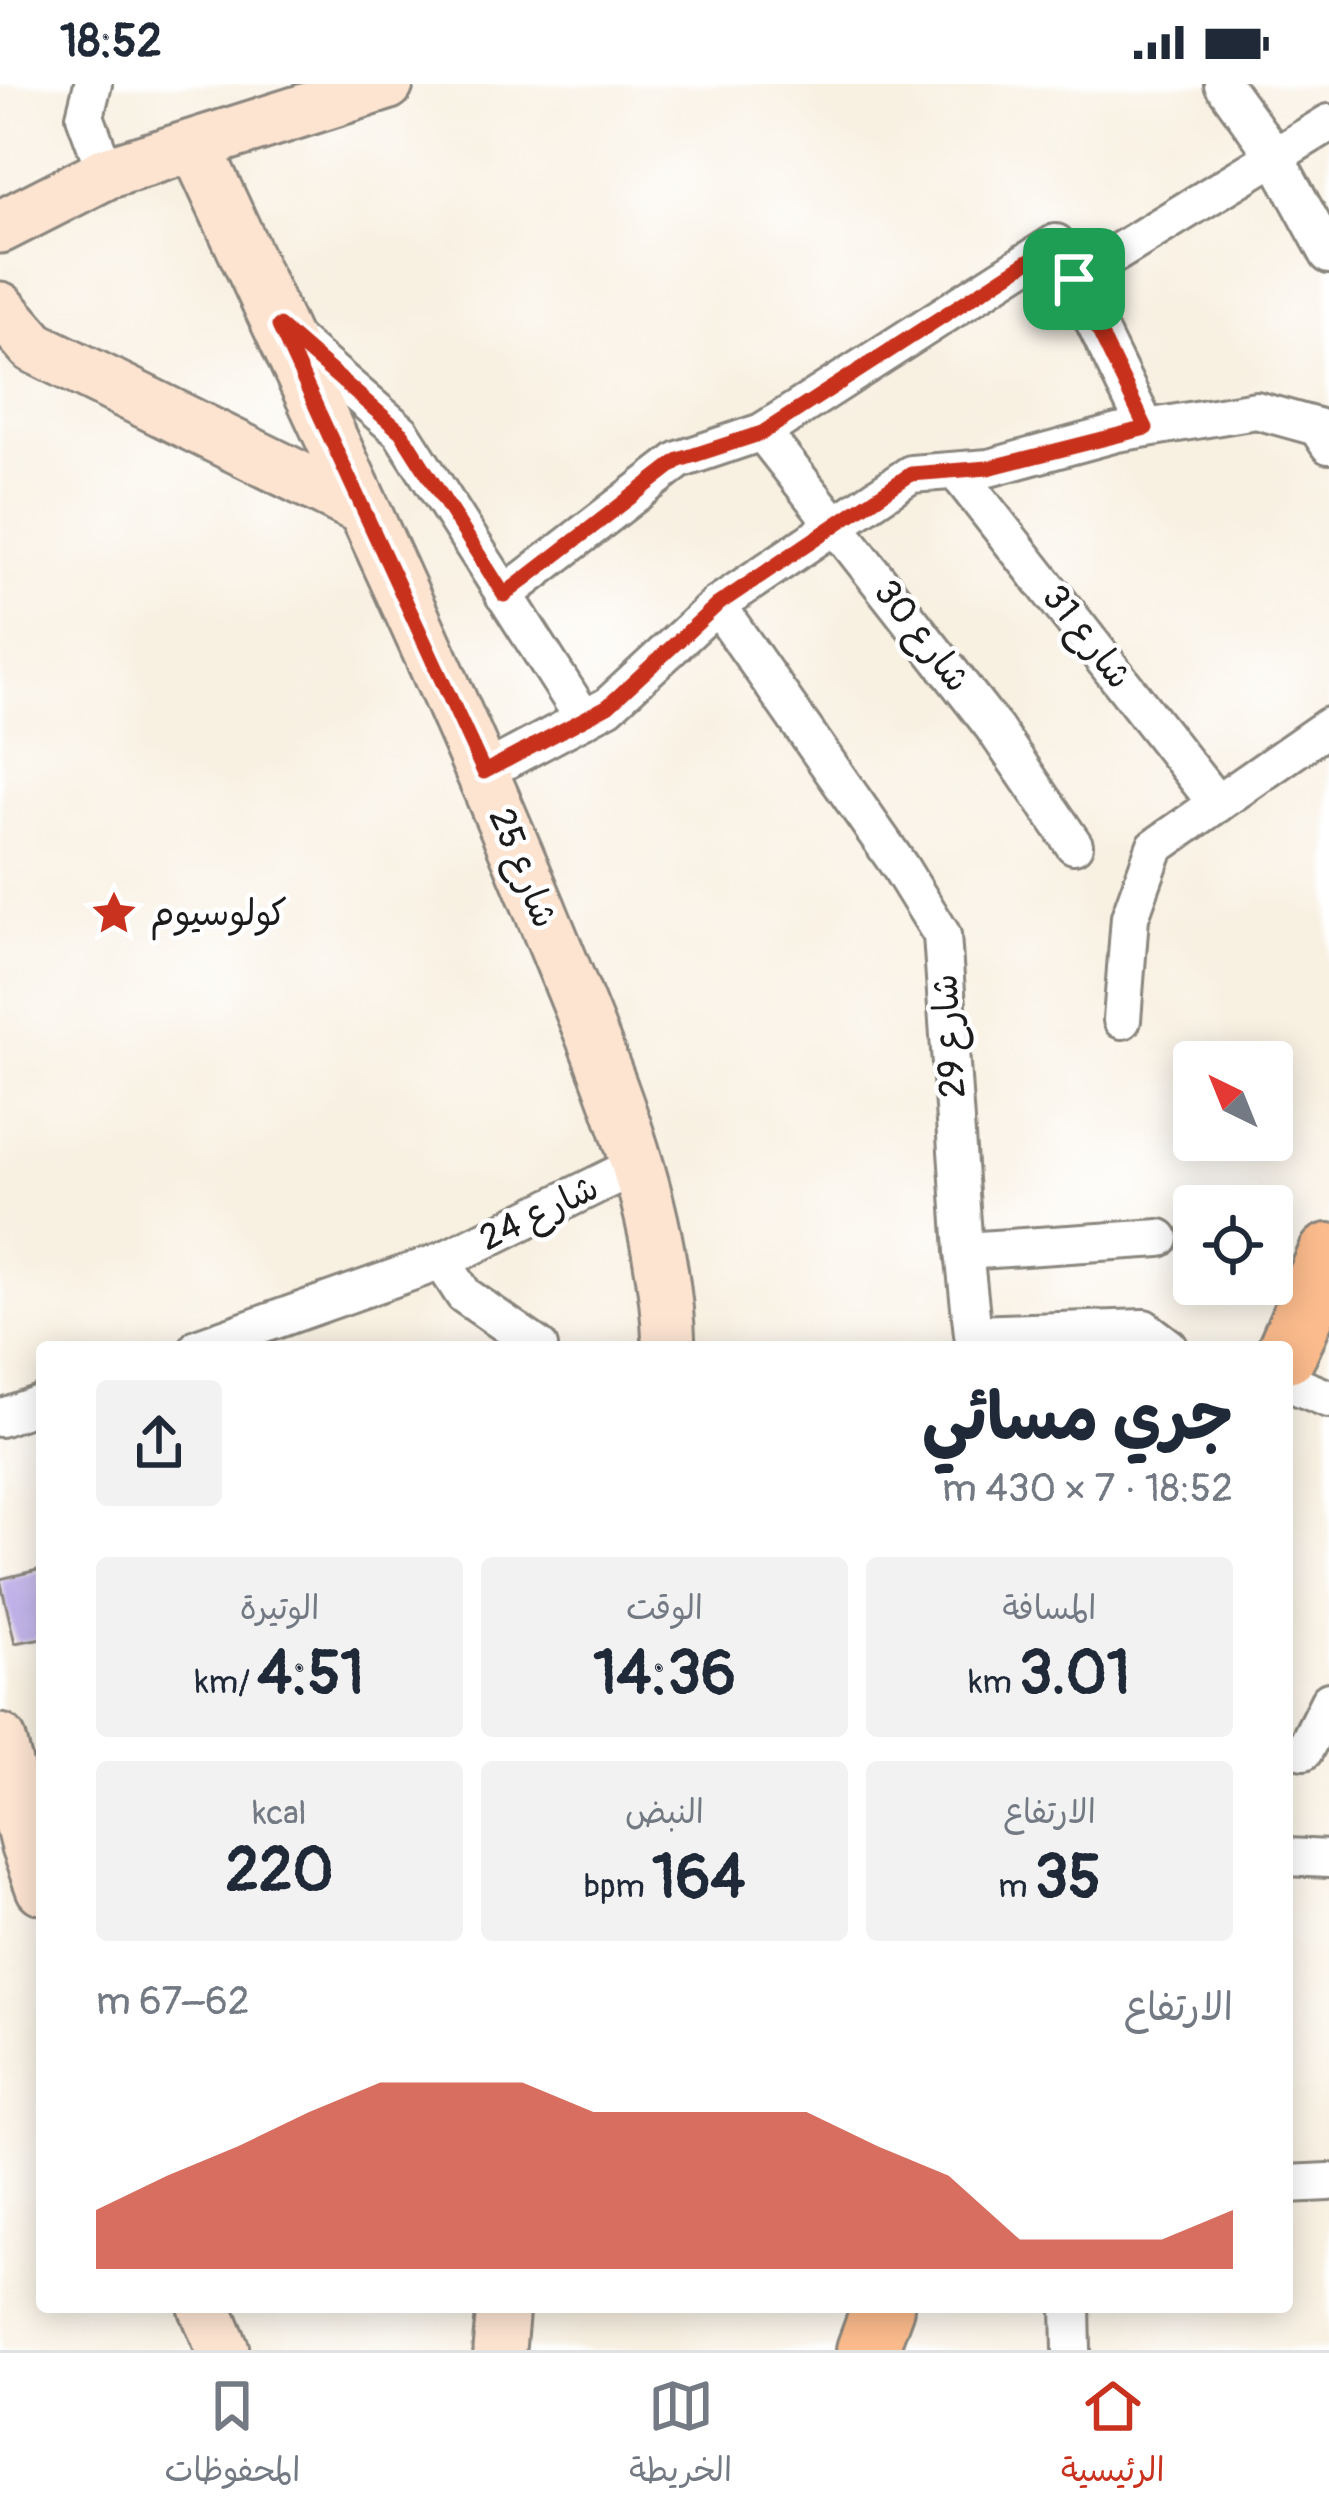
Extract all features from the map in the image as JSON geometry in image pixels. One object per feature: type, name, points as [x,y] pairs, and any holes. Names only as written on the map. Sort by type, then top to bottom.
[{"type":"main road","points":[[1292,1341],[1329,1254]]},
{"type":"main road","points":[[867,2350],[881,2313]]},
{"type":"street","points":[[93,84],[85,116],[106,173]]},
{"type":"street","points":[[4,225],[106,173],[387,84]]},
{"type":"street","points":[[1223,84],[1275,156],[1329,255]]},
{"type":"street","points":[[1074,279],[1329,123]]},
{"type":"street","name":"شارع 25","points":[[196,147],[484,772],[607,1074],[653,1219],[669,1341]]},
{"type":"street","points":[[504,595],[679,460],[762,433],[1056,243],[1146,428]]},
{"type":"street","points":[[0,308],[34,347],[364,509]]},
{"type":"street","points":[[279,326],[401,432],[584,719]]},
{"type":"street","points":[[484,772],[608,706],[717,605],[911,474],[988,468],[1146,428],[1256,410],[1318,427],[1329,446]]},
{"type":"street","name":"شارع 30","points":[[762,433],[994,728],[1074,845]]},
{"type":"street","name":"شارع 31","points":[[956,471],[1217,804]]},
{"type":"street","name":"شارع 29","points":[[717,605],[942,934],[973,1334],[1144,1328],[1161,1341]]},
{"type":"street","points":[[1122,1020],[1130,917],[1155,847],[1329,726]]},
{"type":"street","name":"شارع 24","points":[[216,1341],[442,1261],[637,1166]]},
{"type":"street","points":[[964,1251],[1160,1238]]},
{"type":"street","name":"شارع 24","points":[[442,1261],[464,1295],[530,1341]]},
{"type":"street","points":[[1293,1384],[1329,1399]]},
{"type":"street","points":[[0,1418],[36,1405]]},
{"type":"street","points":[[1304,1751],[1329,1701]]},
{"type":"street","points":[[0,1740],[36,1873]]},
{"type":"street","points":[[1293,1857],[1329,1859]]},
{"type":"street","points":[[1293,2184],[1329,2182]]},
{"type":"street","points":[[208,2313],[223,2350]]},
{"type":"street","points":[[499,2350],[502,2313]]},
{"type":"street","points":[[1070,2313],[1072,2350]]},
{"type":"building","points":[[36,1570],[36,1639],[15,1643],[0,1579]]},
{"type":"place","name":"كولوسيوم","points":[[114,913]]},
{"type":"route","points":[[1056,243],[1074,279],[1146,428],[988,468],[911,474],[717,605],[608,706],[484,772],[279,326],[401,432],[504,595],[679,460],[762,433],[1056,243]]}]
